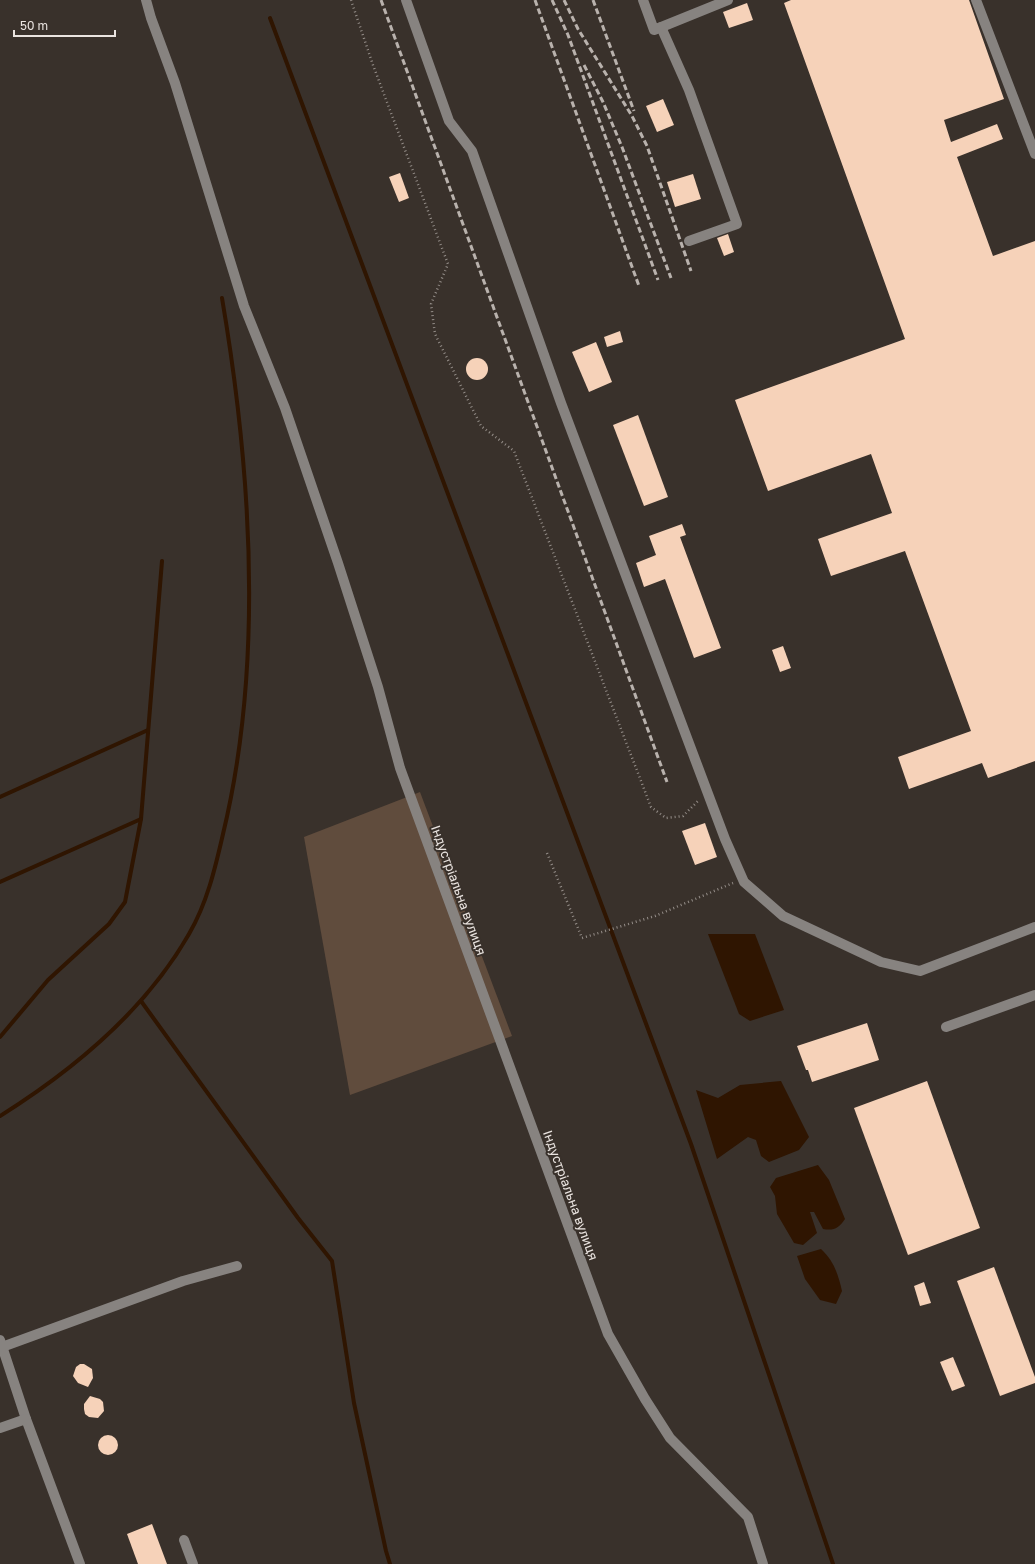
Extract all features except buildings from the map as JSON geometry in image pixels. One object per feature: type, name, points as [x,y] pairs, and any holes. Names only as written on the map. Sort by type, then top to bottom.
[{"type":"street","name":"Індустріальна вулиця","points":[[146,0],[174,83],[244,306],[285,408],[340,570],[378,687],[400,768],[608,1334],[645,1400],[670,1438],[748,1517],[763,1564]]},
{"type":"street","points":[[406,0],[450,121],[472,152],[561,403],[707,792],[725,839],[744,882],[783,916],[881,962],[920,971],[1035,927]]},
{"type":"street","points":[[642,0],[654,30],[728,0]]},
{"type":"street","points":[[976,0],[1035,154]]},
{"type":"street","points":[[661,27],[689,90],[737,224],[689,241]]},
{"type":"street","points":[[946,1027],[1035,995]]},
{"type":"street","points":[[80,1564],[26,1419],[1,1343],[183,1281],[237,1266]]},
{"type":"street","points":[[0,1428],[26,1419]]},
{"type":"street","points":[[184,1540],[193,1564]]},
{"type":"path","points":[[351,0],[376,73],[448,264],[431,304],[435,334],[481,426],[514,451],[651,808],[666,818],[683,816],[707,792]]},
{"type":"path","points":[[547,853],[582,938],[655,916],[733,883],[744,882]]},
{"type":"shaded area","points":[[420,792],[512,1036],[350,1095],[304,837]]},
{"type":"shaded area","points":[[708,934],[755,934],[784,1010],[750,1021],[739,1014]]},
{"type":"shaded area","points":[[781,1081],[809,1137],[799,1150],[769,1162],[761,1156],[756,1140],[748,1137],[717,1159],[696,1090],[718,1098],[740,1085]]},
{"type":"shaded area","points":[[818,1165],[829,1180],[845,1219],[841,1225],[836,1228],[830,1230],[823,1229],[814,1212],[810,1212],[817,1233],[803,1245],[794,1243],[777,1214],[775,1196],[770,1187],[776,1178]]},
{"type":"shaded area","points":[[821,1249],[829,1258],[837,1273],[842,1291],[836,1304],[820,1300],[805,1279],[797,1256]]},
{"type":"waterway","points":[[270,18],[691,1144],[833,1564]]},
{"type":"waterway","points":[[0,1116],[55,1079],[81,1058],[130,1013],[171,962],[189,934],[206,898],[213,873],[223,834],[236,769],[244,703],[248,635],[249,566],[246,498],[232,363],[222,298]]},
{"type":"waterway","points":[[0,882],[141,819],[162,561]]},
{"type":"waterway","points":[[0,797],[148,730]]},
{"type":"waterway","points":[[0,1037],[48,980],[109,924],[125,902],[141,819]]},
{"type":"waterway","points":[[141,1001],[298,1218],[332,1261],[354,1403],[390,1564]]},
{"type":"railway","points":[[381,0],[667,782]]},
{"type":"railway","points":[[535,0],[639,286]]},
{"type":"railway","points":[[552,0],[568,35],[658,280]]},
{"type":"railway","points":[[564,0],[578,29],[632,116],[647,146],[691,271]]},
{"type":"railway","points":[[593,0],[634,111]]},
{"type":"railway","points":[[584,65],[603,102],[622,147],[671,278]]}]
